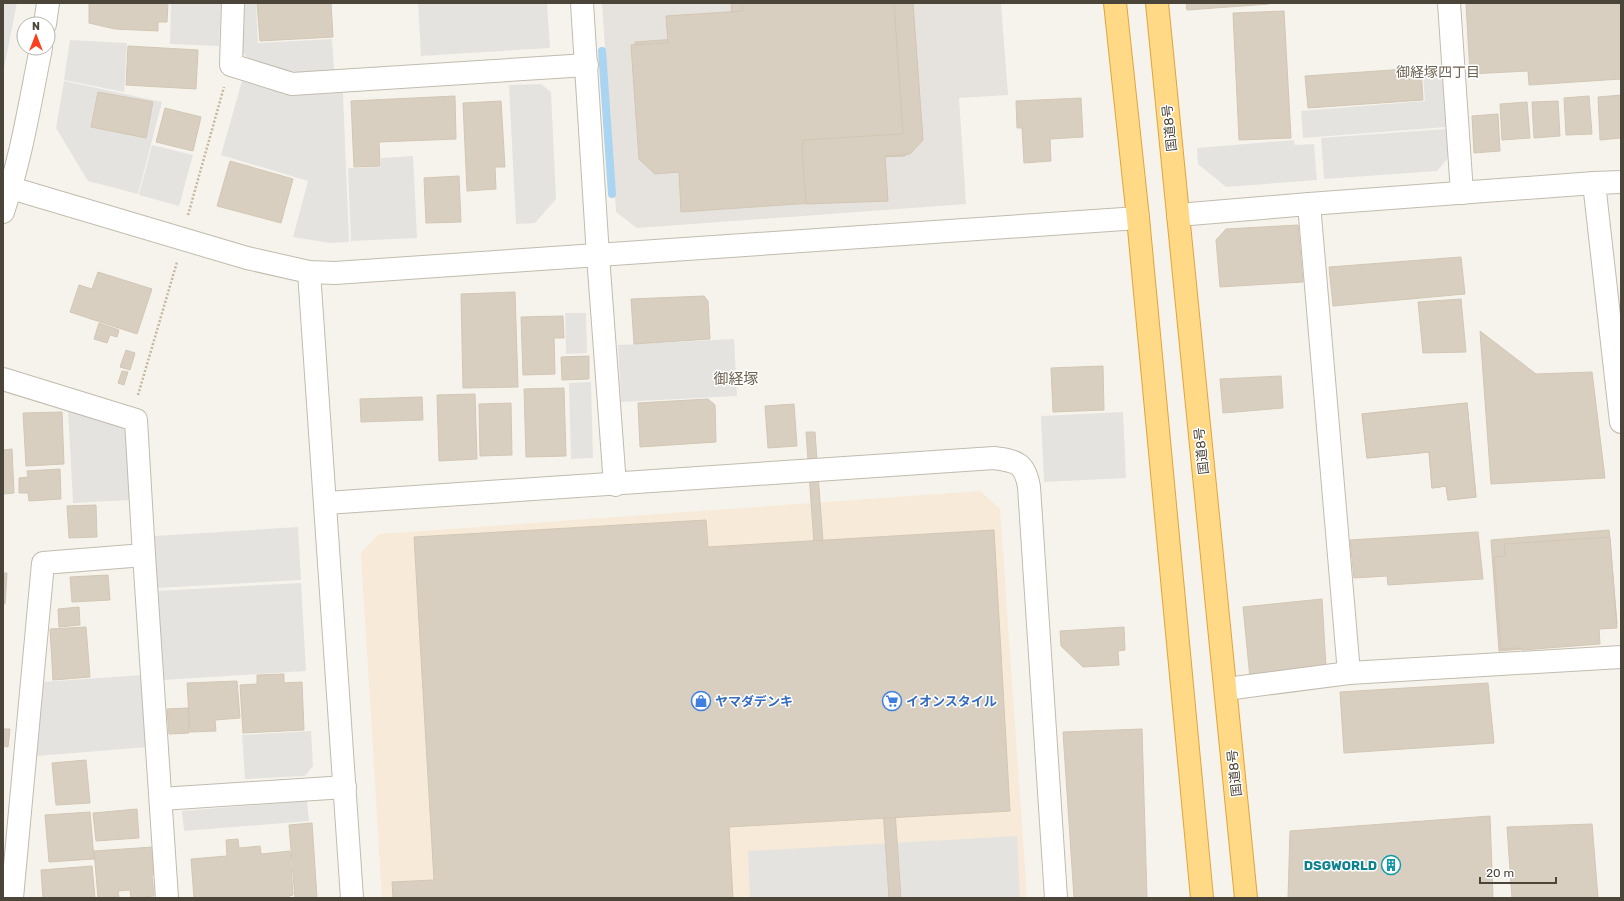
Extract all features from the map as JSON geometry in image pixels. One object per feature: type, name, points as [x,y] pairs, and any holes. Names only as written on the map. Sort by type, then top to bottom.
[{"type":"highway","points":[[1115,3],[1138,218],[1202,898]]},
{"type":"highway","name":"国道8号","points":[[1157,3],[1246,898]]},
{"type":"street","points":[[46,16],[48,3]]},
{"type":"street","points":[[233,3],[231,65],[292,84],[587,65]]},
{"type":"street","points":[[582,3],[598,256],[615,484]]},
{"type":"street","points":[[1449,3],[1462,193]]},
{"type":"street","points":[[3,212],[11,188],[39,56]]},
{"type":"street","points":[[1178,215],[1309,204],[1621,182]]},
{"type":"street","points":[[1594,183],[1621,422]]},
{"type":"street","points":[[11,188],[240,256],[309,272],[336,273],[1138,218]]},
{"type":"street","points":[[1309,204],[1349,673]]},
{"type":"street","points":[[309,272],[352,898]]},
{"type":"street","points":[[3,379],[136,420],[167,898]]},
{"type":"street","points":[[326,504],[994,458],[1010,460],[1021,464],[1027,475],[1029,488],[1056,898]]},
{"type":"street","points":[[12,898],[43,563],[144,555]]},
{"type":"street","points":[[1226,689],[1349,673],[1621,657]]},
{"type":"street","points":[[161,799],[345,787]]},
{"type":"path","points":[[188,214],[231,65]]},
{"type":"path","points":[[131,418],[177,262]]},
{"type":"shaded area","points":[[3,3],[17,3],[3,73]]},
{"type":"shaded area","points":[[171,3],[221,3],[219,46],[170,44]]},
{"type":"shaded area","points":[[242,3],[256,3],[258,43],[332,39],[334,70],[301,72],[282,71],[251,62],[240,49]]},
{"type":"shaded area","points":[[418,3],[547,3],[550,48],[421,56]]},
{"type":"shaded area","points":[[602,3],[1001,3],[1008,95],[959,98],[966,204],[637,228],[616,212]]},
{"type":"shaded area","points":[[70,40],[127,43],[124,92],[64,80]]},
{"type":"shaded area","points":[[1442,74],[1446,127],[1303,138],[1301,111],[1425,101],[1423,75]]},
{"type":"shaded area","points":[[64,81],[162,102],[138,194],[88,181],[56,128]]},
{"type":"shaded area","points":[[242,81],[291,95],[343,93],[349,242],[330,243],[293,237],[308,181],[221,155]]},
{"type":"shaded area","points":[[541,84],[551,92],[556,199],[535,223],[516,224],[509,85]]},
{"type":"shaded area","points":[[1446,129],[1448,158],[1437,171],[1324,179],[1321,138]]},
{"type":"shaded area","points":[[1294,140],[1295,145],[1314,144],[1317,180],[1226,187],[1198,164],[1197,148]]},
{"type":"shaded area","points":[[152,145],[193,155],[179,206],[139,195]]},
{"type":"shaded area","points":[[413,156],[417,238],[351,241],[348,168],[381,167],[381,158]]},
{"type":"shaded area","points":[[565,313],[586,313],[587,353],[566,354]]},
{"type":"shaded area","points":[[734,339],[737,396],[621,402],[618,345]]},
{"type":"shaded area","points":[[591,382],[593,458],[571,459],[569,383]]},
{"type":"shaded area","points":[[68,409],[121,425],[128,434],[131,500],[73,503]]},
{"type":"shaded area","points":[[1123,412],[1126,478],[1044,482],[1041,416]]},
{"type":"shaded area","points":[[980,491],[1000,509],[1027,898],[382,898],[361,553],[379,534]]},
{"type":"shaded area","points":[[298,527],[301,580],[157,588],[154,536]]},
{"type":"shaded area","points":[[301,583],[306,671],[162,680],[157,591]]},
{"type":"shaded area","points":[[142,675],[148,747],[37,756],[43,682]]},
{"type":"shaded area","points":[[311,731],[313,766],[305,776],[245,779],[242,735]]},
{"type":"shaded area","points":[[307,801],[309,821],[184,831],[182,811]]},
{"type":"shaded area","points":[[1017,836],[1020,898],[750,898],[748,851]]},
{"type":"building","points":[[89,3],[168,3],[167,22],[158,22],[158,31],[115,29],[89,23]]},
{"type":"building","points":[[257,3],[331,3],[333,37],[260,41]]},
{"type":"building","points":[[731,3],[894,3],[903,134],[803,140],[802,150],[687,157],[676,171],[658,172],[643,160],[635,42],[733,35]]},
{"type":"building","points":[[742,3],[910,3],[920,139],[905,156],[881,157],[884,198],[681,212],[679,172],[655,174],[639,159],[631,45],[668,43],[666,16],[743,11]]},
{"type":"building","points":[[894,3],[913,3],[923,140],[910,154],[885,156],[888,201],[806,204],[802,150],[803,140],[903,134]]},
{"type":"building","points":[[1186,3],[1269,3],[1269,4],[1187,10]]},
{"type":"building","points":[[1466,3],[1621,3],[1621,79],[1529,85],[1528,71],[1470,74]]},
{"type":"building","points":[[1284,11],[1291,138],[1239,140],[1233,13]]},
{"type":"building","points":[[128,46],[198,50],[196,89],[126,85]]},
{"type":"building","points":[[1421,68],[1423,100],[1308,108],[1305,76]]},
{"type":"building","points":[[98,92],[153,102],[146,138],[91,127]]},
{"type":"building","points":[[1621,95],[1621,138],[1600,140],[1598,97]]},
{"type":"building","points":[[455,96],[456,139],[379,142],[380,166],[354,167],[351,101]]},
{"type":"building","points":[[1589,96],[1592,134],[1566,135],[1564,98]]},
{"type":"building","points":[[1081,98],[1083,137],[1050,139],[1051,161],[1024,163],[1022,128],[1017,128],[1016,101]]},
{"type":"building","points":[[501,101],[505,167],[495,167],[496,189],[467,191],[463,103]]},
{"type":"building","points":[[1558,101],[1560,136],[1534,138],[1532,102]]},
{"type":"building","points":[[1527,102],[1530,138],[1502,140],[1500,104]]},
{"type":"building","points":[[165,108],[201,117],[193,151],[156,142]]},
{"type":"building","points":[[1498,114],[1500,151],[1474,153],[1472,116]]},
{"type":"building","points":[[230,161],[293,179],[281,223],[217,206]]},
{"type":"building","points":[[459,176],[461,222],[426,223],[424,178]]},
{"type":"building","points":[[1298,225],[1303,282],[1220,287],[1216,240],[1226,229]]},
{"type":"building","points":[[1461,257],[1465,294],[1333,306],[1329,267]]},
{"type":"building","points":[[98,272],[152,289],[137,334],[70,312],[79,285],[92,289]]},
{"type":"building","points":[[515,292],[518,387],[463,388],[461,294]]},
{"type":"building","points":[[704,296],[708,301],[710,339],[634,344],[631,299]]},
{"type":"building","points":[[1461,299],[1466,352],[1423,353],[1418,302]]},
{"type":"building","points":[[563,316],[564,338],[554,338],[555,374],[523,375],[521,317]]},
{"type":"building","points":[[99,323],[119,330],[117,337],[110,335],[107,343],[94,339]]},
{"type":"building","points":[[1480,331],[1536,374],[1592,372],[1605,478],[1491,484]]},
{"type":"building","points":[[126,350],[135,353],[130,370],[120,367]]},
{"type":"building","points":[[589,356],[589,379],[562,380],[561,357]]},
{"type":"building","points":[[1103,366],[1104,410],[1053,412],[1051,368]]},
{"type":"building","points":[[122,371],[128,372],[124,385],[118,383]]},
{"type":"building","points":[[1281,376],[1283,408],[1223,413],[1220,379]]},
{"type":"building","points":[[564,388],[566,456],[526,457],[524,389]]},
{"type":"building","points":[[475,394],[477,459],[439,461],[437,395]]},
{"type":"building","points":[[422,397],[423,420],[361,422],[360,399]]},
{"type":"building","points":[[708,399],[715,405],[716,442],[640,447],[638,403]]},
{"type":"building","points":[[511,403],[512,455],[480,456],[479,404]]},
{"type":"building","points":[[1467,403],[1476,497],[1448,500],[1446,486],[1432,488],[1429,452],[1367,458],[1362,414]]},
{"type":"building","points":[[1467,403],[1476,497],[1448,500],[1446,486],[1432,488],[1429,452],[1367,458],[1362,414]]},
{"type":"building","points":[[794,404],[797,446],[768,448],[765,406]]},
{"type":"building","points":[[62,412],[64,464],[26,466],[23,413]]},
{"type":"building","points":[[806,432],[815,432],[829,625],[882,622],[901,898],[889,898],[871,633],[453,662],[452,651],[642,638],[641,633],[680,631],[680,636],[820,627]]},
{"type":"building","points":[[12,449],[14,493],[3,494],[3,450]]},
{"type":"building","points":[[60,469],[61,499],[29,501],[28,493],[19,493],[19,478],[28,477],[27,471]]},
{"type":"building","points":[[96,505],[97,537],[69,538],[67,506]]},
{"type":"building","points":[[706,520],[708,547],[994,530],[1010,811],[729,827],[733,898],[393,898],[392,882],[434,880],[414,537]]},
{"type":"building","points":[[1609,530],[1617,624],[1596,628],[1598,643],[1499,651],[1491,540]]},
{"type":"building","points":[[1478,532],[1483,579],[1388,585],[1387,576],[1354,578],[1350,540]]},
{"type":"building","points":[[1610,537],[1617,628],[1599,629],[1600,644],[1522,650],[1521,648],[1501,649],[1494,557],[1505,556],[1504,544]]},
{"type":"building","points":[[3,573],[7,573],[5,604],[3,604]]},
{"type":"building","points":[[108,575],[110,600],[72,602],[70,577]]},
{"type":"building","points":[[1322,599],[1326,668],[1250,678],[1243,607]]},
{"type":"building","points":[[79,607],[80,625],[59,627],[58,609]]},
{"type":"building","points":[[86,627],[90,677],[53,680],[50,629]]},
{"type":"building","points":[[1124,627],[1125,650],[1118,651],[1119,665],[1083,667],[1061,646],[1060,631]]},
{"type":"building","points":[[284,674],[284,683],[302,682],[304,730],[243,733],[240,685],[257,684],[257,675]]},
{"type":"building","points":[[237,681],[240,718],[215,720],[216,731],[190,732],[187,683]]},
{"type":"building","points":[[1488,683],[1494,743],[1344,753],[1340,692]]},
{"type":"building","points":[[188,708],[189,733],[169,734],[167,709]]},
{"type":"building","points":[[3,729],[10,729],[8,747],[3,746]]},
{"type":"building","points":[[1142,729],[1147,898],[1074,898],[1063,732]]},
{"type":"building","points":[[86,760],[90,803],[56,805],[52,763]]},
{"type":"building","points":[[137,809],[139,838],[96,841],[93,813]]},
{"type":"building","points":[[90,812],[94,859],[49,862],[45,815]]},
{"type":"building","name":"DSGWORLD","points":[[1490,816],[1493,898],[1288,898],[1290,831]]},
{"type":"building","points":[[312,823],[317,898],[295,898],[289,825]]},
{"type":"building","points":[[1592,824],[1598,898],[1512,898],[1507,827]]},
{"type":"building","points":[[238,839],[239,848],[260,846],[261,854],[290,851],[293,895],[289,896],[289,898],[194,898],[191,859],[227,856],[226,840]]},
{"type":"building","points":[[153,847],[155,874],[152,875],[154,896],[131,898],[130,890],[118,891],[119,897],[98,898],[94,851]]},
{"type":"building","points":[[92,866],[95,898],[43,898],[41,870]]},
{"type":"waterway","points":[[602,51],[612,194]]},
{"type":"place","name":"ヤマダデンキ","points":[[701,701]]},
{"type":"place","name":"イオンスタイル","points":[[892,701]]},
{"type":"place","name":"DSGWORLD","points":[[1391,865]]},
{"type":"district","name":"御経塚四丁目","points":[[1438,72]]},
{"type":"district","name":"御経塚","points":[[736,379]]}]
